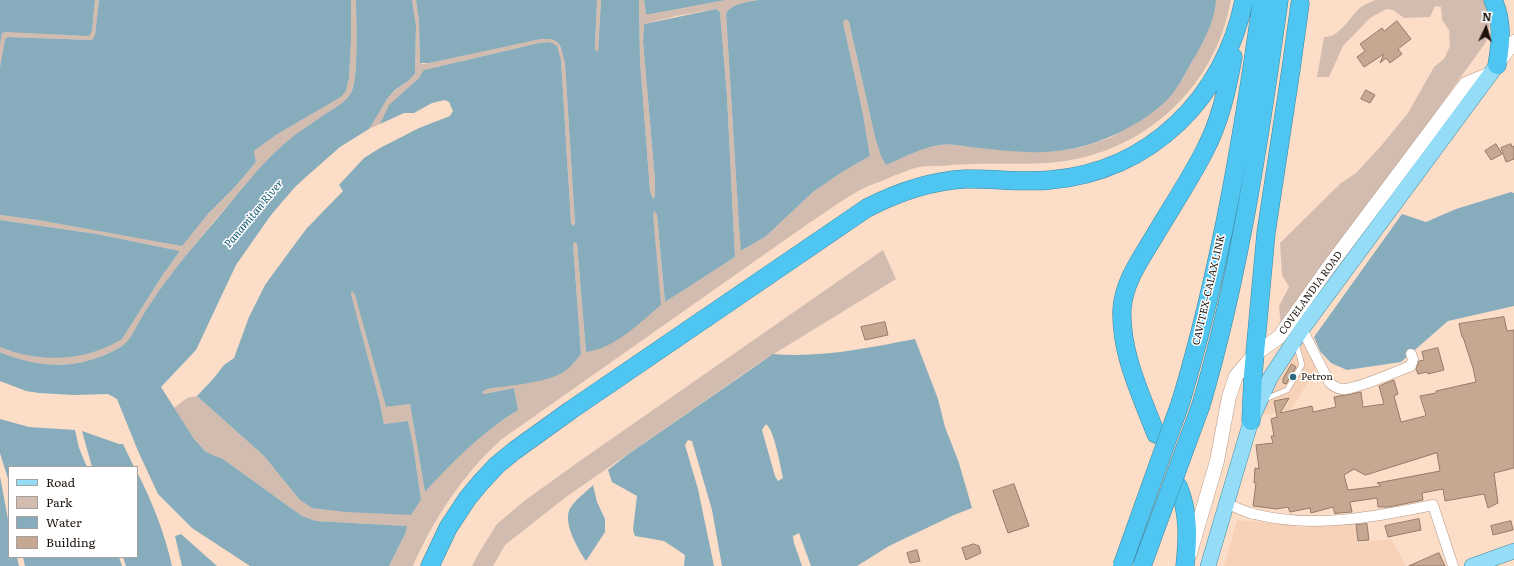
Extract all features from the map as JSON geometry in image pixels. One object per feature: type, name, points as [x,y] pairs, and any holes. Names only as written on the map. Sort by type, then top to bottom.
[{"type":"highway","points":[[1493,0],[1500,28],[1500,46],[1493,70]]},
{"type":"highway","points":[[430,566],[441,541],[457,514],[481,482],[497,465],[533,436],[867,208],[885,199],[920,186],[965,179],[1032,181],[1060,179],[1104,169],[1134,155],[1173,128],[1202,98],[1216,78],[1227,56],[1239,25],[1265,2]]},
{"type":"highway","name":"CAVITEX–CALAX LINK","points":[[1122,566],[1182,401],[1204,319],[1237,159],[1265,2]]},
{"type":"highway","name":"CAVITEX–CALAX LINK","points":[[1142,566],[1201,405],[1223,325],[1255,163],[1265,2]]},
{"type":"highway","points":[[1251,421],[1254,355],[1271,193],[1300,4]]},
{"type":"highway","points":[[1156,434],[1138,387],[1127,350],[1122,322],[1123,299],[1131,275],[1197,165],[1213,135],[1224,101],[1239,25]]},
{"type":"highway","points":[[1178,486],[1185,505],[1187,536],[1186,566]]},
{"type":"main road","name":"COVELANDIA ROAD","points":[[1208,566],[1251,421],[1270,378],[1299,334],[1514,42]]},
{"type":"main road","name":"COVELANDIA ROAD","points":[[1186,566],[1216,461],[1229,397],[1236,376],[1254,355],[1279,337],[1328,268],[1466,84],[1493,70]]},
{"type":"main road","points":[[1472,566],[1514,551]]},
{"type":"street","points":[[1299,334],[1329,382],[1334,387],[1344,389],[1375,380],[1411,366],[1413,359],[1412,354]]},
{"type":"street","points":[[1226,503],[1253,514],[1283,520],[1326,521],[1381,516],[1433,505],[1453,566]]},
{"type":"lane","points":[[1259,401],[1287,390],[1302,365],[1299,334]]},
{"type":"shaded area","points":[[1304,339],[1319,365],[1291,409],[1269,414],[1258,414],[1274,387]]},
{"type":"shaded area","points":[[1237,520],[1301,527],[1354,525],[1359,543],[1391,539],[1406,566],[1224,566]]},
{"type":"green space","points":[[95,0],[99,0],[95,35],[92,40],[8,37],[5,39],[0,67],[0,45],[2,33],[92,31]]},
{"type":"green space","points":[[351,0],[356,0],[357,34],[354,85],[351,93],[339,105],[289,140],[255,173],[172,273],[152,301],[126,343],[104,355],[89,360],[60,365],[30,362],[0,352],[0,347],[10,351],[122,339],[162,276],[180,251],[97,234],[0,220],[0,215],[38,220],[182,245],[208,214],[235,187],[256,162],[254,151],[276,135],[341,97],[346,91],[349,78],[351,43]]},
{"type":"green space","points":[[412,0],[416,0],[419,22],[420,63],[423,64],[541,39],[557,41],[561,47],[565,63],[574,227],[571,223],[561,60],[550,42],[539,43],[424,70],[419,78],[390,105],[380,124],[369,129],[387,99],[415,74],[416,25]]},
{"type":"green space","points":[[597,0],[601,0],[598,52],[595,49]]},
{"type":"green space","points":[[639,0],[644,0],[646,14],[651,14],[726,0],[758,0],[736,5],[726,13],[739,227],[742,251],[765,237],[813,192],[842,172],[870,156],[863,114],[843,22],[846,19],[849,22],[875,137],[906,156],[922,149],[941,145],[958,145],[1025,152],[1066,150],[1082,147],[1112,137],[1153,111],[1164,102],[1183,78],[1203,41],[1211,22],[1216,0],[1231,0],[1219,41],[1200,77],[1165,116],[1144,131],[1122,144],[1098,153],[1072,160],[1046,163],[967,164],[919,167],[868,186],[853,194],[809,223],[502,439],[462,482],[430,531],[413,566],[389,566],[406,532],[407,526],[316,521],[302,516],[223,459],[206,452],[194,439],[174,408],[187,398],[197,396],[264,456],[299,499],[388,513],[411,515],[421,500],[408,421],[384,424],[379,399],[351,294],[352,291],[355,294],[386,407],[410,404],[425,492],[468,447],[518,410],[514,388],[484,394],[482,392],[487,389],[537,381],[581,354],[573,244],[575,242],[577,244],[586,352],[654,211],[657,215],[665,302],[735,257],[727,96],[720,12],[716,9],[676,16],[644,24],[643,42],[655,180],[655,196],[653,199],[650,191],[640,61]]},
{"type":"green space","points":[[1375,0],[1484,0],[1490,12],[1489,31],[1486,42],[1281,327],[1279,306],[1289,287],[1282,275],[1280,243],[1341,183],[1356,173],[1381,146],[1408,113],[1434,67],[1444,59],[1450,46],[1449,30],[1442,20],[1441,7],[1435,6],[1430,17],[1404,18],[1393,10],[1386,9],[1370,18],[1343,46],[1329,77],[1317,77],[1324,37],[1339,31],[1360,8]]},
{"type":"green space","points":[[883,250],[896,279],[759,363],[566,497],[505,545],[493,566],[472,566],[497,524],[524,501]]},
{"type":"water","points":[[0,0],[95,0],[92,31],[89,36],[6,32],[2,33],[0,45]]},
{"type":"water","points":[[99,0],[351,0],[351,43],[349,78],[346,91],[341,97],[276,135],[254,151],[256,162],[235,187],[208,214],[182,246],[38,220],[0,215],[0,67],[5,39],[8,37],[92,40],[95,35]]},
{"type":"water","name":"Panamitan River","points":[[356,0],[412,0],[416,25],[415,74],[395,90],[387,99],[369,129],[340,147],[295,187],[271,215],[236,265],[196,350],[161,387],[194,439],[206,452],[223,459],[302,516],[316,521],[407,526],[406,532],[389,566],[250,566],[192,528],[158,494],[138,451],[117,399],[108,394],[74,395],[26,391],[0,381],[0,352],[30,362],[60,365],[89,360],[123,346],[173,272],[274,153],[289,140],[339,105],[351,93],[354,86],[356,62]]},
{"type":"water","points":[[416,0],[597,0],[595,49],[598,52],[601,0],[639,0],[640,61],[650,191],[653,199],[655,196],[655,180],[643,42],[644,24],[716,9],[720,12],[727,96],[735,257],[665,302],[657,215],[654,211],[653,215],[661,305],[636,327],[617,340],[597,350],[586,352],[577,244],[575,242],[573,244],[581,354],[574,363],[558,375],[532,382],[487,389],[482,392],[484,394],[514,388],[518,410],[480,437],[446,469],[425,492],[410,404],[386,407],[355,295],[352,291],[351,294],[379,399],[384,424],[408,421],[421,500],[411,515],[346,512],[312,508],[299,499],[264,456],[197,396],[224,365],[234,358],[249,317],[265,285],[307,228],[343,191],[339,185],[364,158],[419,128],[450,116],[453,111],[449,102],[445,100],[432,103],[414,113],[404,113],[380,124],[389,105],[419,78],[424,70],[539,43],[550,42],[557,46],[561,60],[571,223],[573,226],[575,224],[565,63],[561,47],[557,41],[541,39],[429,63],[420,63],[419,22]]},
{"type":"water","points":[[644,0],[726,0],[646,14]]},
{"type":"water","points":[[758,0],[1216,0],[1213,18],[1206,35],[1184,77],[1175,90],[1165,102],[1153,112],[1120,132],[1081,147],[1054,151],[1025,152],[955,145],[940,145],[919,151],[886,165],[881,156],[875,137],[849,22],[846,19],[843,22],[863,114],[870,156],[842,172],[813,192],[765,237],[741,251],[726,13],[736,5]]},
{"type":"water","points":[[1511,192],[1514,193],[1514,306],[1448,321],[1401,362],[1347,370],[1331,363],[1320,351],[1314,337],[1402,214],[1426,222],[1456,209]]},
{"type":"water","points":[[0,220],[97,234],[180,251],[162,276],[122,339],[108,347],[77,356],[46,358],[30,356],[0,347]]},
{"type":"water","points":[[915,339],[938,399],[945,427],[959,463],[972,508],[889,546],[857,566],[811,566],[799,533],[793,536],[802,566],[722,566],[712,510],[692,441],[688,440],[685,445],[698,489],[714,566],[684,566],[685,555],[664,541],[635,536],[633,530],[637,496],[612,482],[608,470],[627,455],[773,354],[809,355],[862,349]],"holes":[[[766,424],[777,449],[783,478],[778,481],[775,476],[762,430]]]},
{"type":"water","points":[[0,419],[29,427],[75,430],[79,448],[87,466],[8,466],[8,479],[0,453]]},
{"type":"water","points":[[82,431],[119,444],[123,444],[134,466],[92,466]]},
{"type":"water","points":[[138,474],[158,518],[172,566],[126,566],[123,558],[138,558]]},
{"type":"water","points":[[0,476],[8,520],[8,558],[17,558],[19,566],[0,566]]},
{"type":"water","points":[[593,485],[597,502],[605,519],[605,532],[586,561],[569,527],[568,513],[576,501]]},
{"type":"water","points":[[181,534],[217,566],[182,566],[175,536]]},
{"type":"water","points":[[23,558],[119,558],[122,566],[25,566]]},
{"type":"building","points":[[1397,21],[1411,39],[1398,49],[1402,54],[1390,63],[1386,58],[1380,63],[1384,54],[1364,67],[1357,57],[1365,51],[1360,44],[1382,28],[1384,31]]},
{"type":"building","points":[[1366,90],[1375,95],[1370,103],[1361,99]]},
{"type":"building","points":[[1496,144],[1502,154],[1491,160],[1485,151]]},
{"type":"building","points":[[1511,144],[1512,147],[1514,146],[1514,159],[1506,162],[1501,148]]},
{"type":"building","points":[[1504,317],[1507,331],[1514,330],[1514,468],[1494,473],[1498,503],[1488,508],[1484,494],[1445,501],[1443,489],[1422,493],[1423,500],[1389,507],[1378,507],[1377,498],[1350,502],[1352,512],[1335,514],[1333,507],[1311,513],[1310,508],[1290,512],[1288,507],[1277,509],[1253,506],[1256,483],[1254,483],[1255,468],[1259,469],[1256,445],[1273,443],[1271,436],[1274,436],[1271,419],[1277,417],[1274,401],[1289,398],[1280,413],[1312,406],[1313,412],[1336,407],[1334,397],[1361,392],[1363,407],[1384,404],[1379,386],[1394,380],[1398,394],[1394,396],[1401,422],[1425,416],[1426,415],[1420,396],[1476,382],[1459,324]],"holes":[[[1437,453],[1440,471],[1377,483],[1381,486],[1348,490],[1344,475],[1354,469],[1365,475]]]},
{"type":"building","points":[[885,322],[888,335],[865,340],[861,327]]},
{"type":"building","points":[[1438,348],[1444,370],[1428,374],[1427,372],[1418,374],[1416,369],[1419,361],[1424,360],[1422,352]]},
{"type":"building","points":[[1292,364],[1296,367],[1286,384],[1283,383],[1283,379]]},
{"type":"building","points":[[1014,484],[1029,526],[1008,533],[993,491]]},
{"type":"building","points":[[1419,519],[1421,530],[1388,537],[1385,526]]},
{"type":"building","points":[[1511,521],[1513,530],[1493,535],[1491,526]]},
{"type":"building","points":[[1367,524],[1369,540],[1358,541],[1356,525]]},
{"type":"building","points":[[974,544],[979,546],[981,553],[966,560],[962,548]]},
{"type":"building","points":[[917,550],[920,561],[910,563],[907,553]]},
{"type":"building","points":[[1439,553],[1445,566],[1409,566]]},
{"type":"place","name":"Petron","points":[[1293,377]]}]
